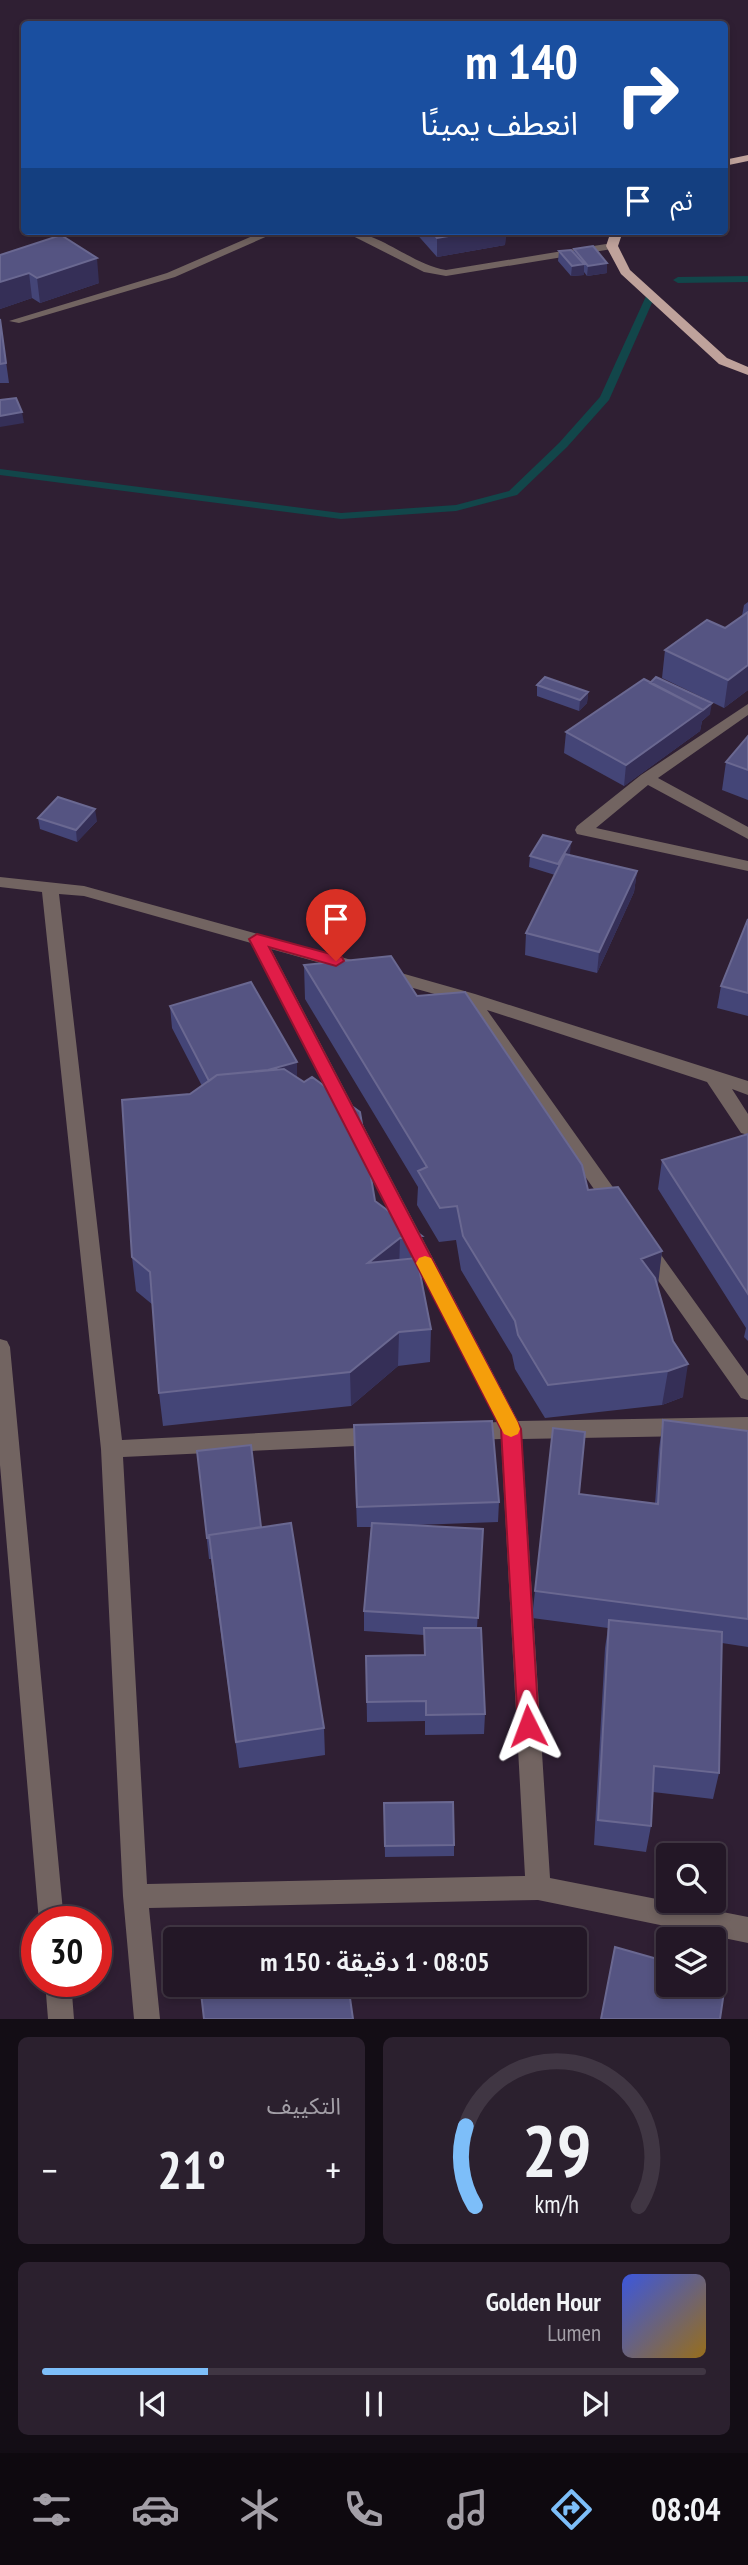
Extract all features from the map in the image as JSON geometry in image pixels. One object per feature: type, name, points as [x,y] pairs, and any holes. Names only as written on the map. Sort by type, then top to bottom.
[{"type":"main road","points":[[728,162],[748,158]]},
{"type":"main road","points":[[616,235],[612,246],[625,272],[723,361],[748,371]]},
{"type":"street","points":[[15,321],[172,275],[264,235]]},
{"type":"street","points":[[357,235],[428,270],[446,273],[612,246]]},
{"type":"street","points":[[748,708],[647,778],[583,830],[748,866]]},
{"type":"street","points":[[647,778],[748,834]]},
{"type":"street","points":[[0,882],[84,891],[469,998],[748,1088]]},
{"type":"street","points":[[0,889],[25,885]]},
{"type":"street","points":[[50,888],[112,1449],[135,1896],[147,2019]]},
{"type":"street","points":[[257,939],[511,1429],[538,1888]]},
{"type":"street","points":[[469,998],[748,1392]]},
{"type":"street","points":[[715,1079],[748,1128]]},
{"type":"street","points":[[0,1347],[51,1906]]},
{"type":"street","points":[[442,1432],[748,1426]]},
{"type":"street","points":[[112,1449],[401,1434]]},
{"type":"street","points":[[135,1896],[538,1888],[748,1930]]},
{"type":"street","points":[[59,1997],[61,2019]]},
{"type":"building","points":[[61,235],[97,258],[37,278],[29,273],[0,282],[0,255]]},
{"type":"building","points":[[593,246],[607,263],[588,266],[574,249]]},
{"type":"building","points":[[571,250],[584,264],[572,266],[559,251]]},
{"type":"building","points":[[0,319],[6,363],[0,364]]},
{"type":"building","points":[[16,398],[22,412],[0,416],[0,400]]},
{"type":"building","points":[[748,612],[748,665],[728,680],[665,650],[707,620],[725,628]]},
{"type":"building","points":[[545,677],[588,692],[580,700],[537,685]]},
{"type":"building","points":[[656,677],[712,703],[703,710],[650,683]]},
{"type":"building","points":[[644,679],[703,710],[626,765],[566,732]]},
{"type":"building","points":[[748,736],[748,770],[726,762]]},
{"type":"building","points":[[58,797],[95,809],[76,830],[38,818]]},
{"type":"building","points":[[543,835],[571,842],[558,864],[530,856]]},
{"type":"building","points":[[565,854],[637,871],[599,952],[526,933]]},
{"type":"building","points":[[748,919],[748,993],[721,986]]},
{"type":"building","points":[[391,956],[417,996],[465,992],[582,1165],[588,1190],[618,1187],[662,1251],[641,1259],[655,1278],[673,1341],[688,1364],[668,1371],[548,1385],[518,1335],[515,1321],[463,1236],[457,1206],[440,1208],[418,1171],[427,1167],[304,965]]},
{"type":"building","points":[[251,982],[297,1062],[268,1070],[217,1075],[209,1081],[170,1006]]},
{"type":"building","points":[[284,1069],[304,1082],[312,1077],[360,1112],[375,1201],[422,1236],[400,1238],[368,1263],[417,1258],[431,1329],[399,1332],[350,1372],[159,1393],[150,1272],[132,1257],[122,1100],[190,1094],[217,1075]]},
{"type":"building","points":[[748,1134],[748,1294],[662,1160]]},
{"type":"building","points":[[663,1420],[748,1431],[748,1619],[535,1591],[553,1428],[585,1432],[579,1494],[658,1504]]},
{"type":"building","points":[[492,1421],[499,1502],[357,1507],[354,1425]]},
{"type":"building","points":[[251,1445],[261,1527],[209,1535],[207,1538],[197,1451]]},
{"type":"building","points":[[291,1523],[324,1728],[236,1742],[209,1535]]},
{"type":"building","points":[[372,1523],[483,1529],[478,1618],[364,1611]]},
{"type":"building","points":[[609,1620],[722,1632],[719,1773],[654,1766],[651,1826],[598,1820]]},
{"type":"building","points":[[424,1628],[481,1628],[485,1714],[426,1715],[426,1701],[367,1702],[366,1656],[425,1655]]},
{"type":"building","points":[[453,1802],[454,1845],[385,1846],[384,1803]]},
{"type":"building","points":[[615,1947],[656,1959],[656,1997],[723,1997],[720,2019],[601,2019]]},
{"type":"building","points":[[201,1997],[350,1997],[353,2019],[204,2019]]},
{"type":"waterway","points":[[678,280],[748,279]]},
{"type":"waterway","points":[[0,472],[341,516],[456,508],[513,493],[563,445],[605,398],[650,296]]},
{"type":"slow traffic","points":[[425,1263],[511,1429]]},
{"type":"route","points":[[336,961],[257,939],[511,1429],[528,1726]]}]
